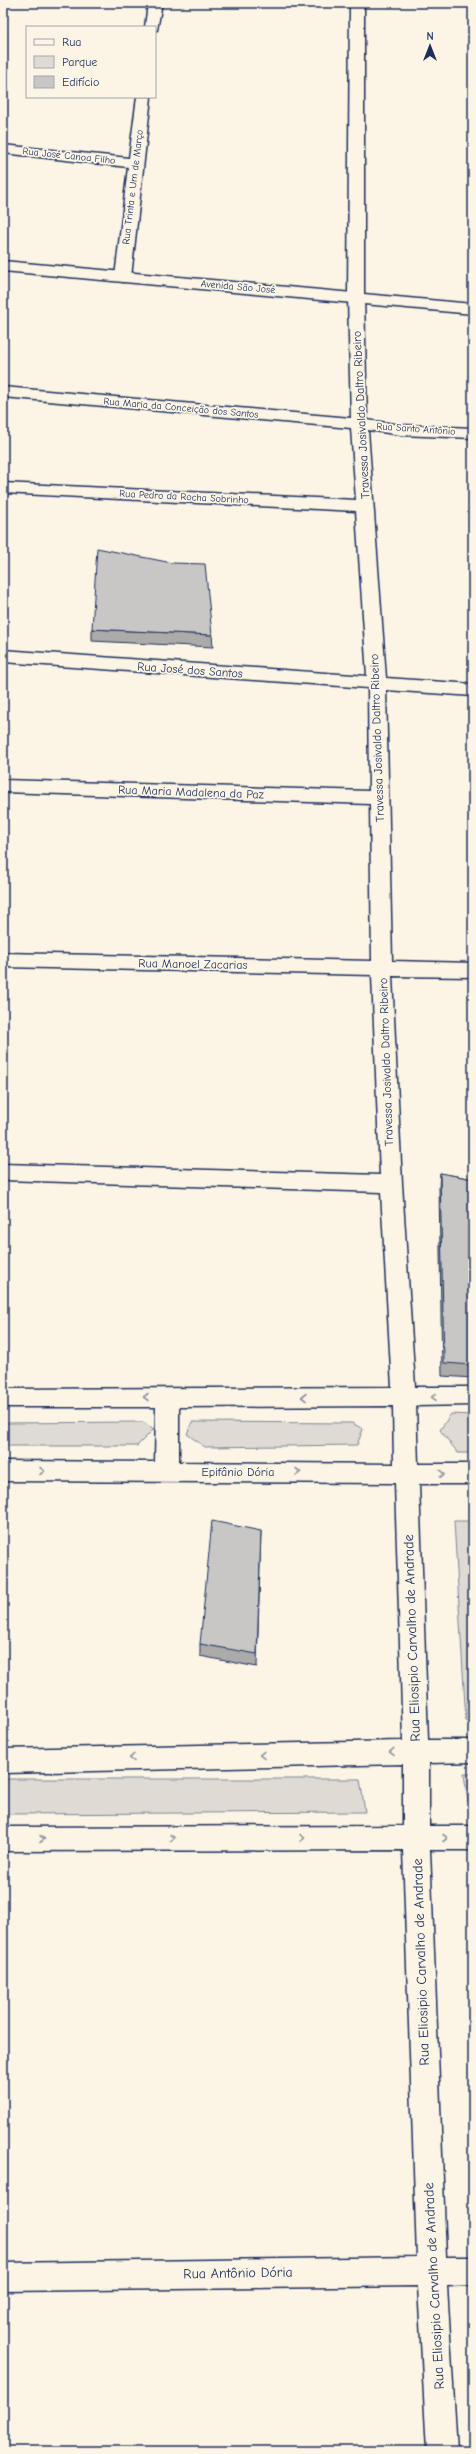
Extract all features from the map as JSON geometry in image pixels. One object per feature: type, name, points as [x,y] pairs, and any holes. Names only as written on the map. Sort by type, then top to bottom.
[{"type":"street","points":[[152,26],[155,3]]},
{"type":"street","name":"Travessa Josivaldo Daltro Ribeiro","points":[[357,3],[356,297],[359,424],[377,684],[382,968],[391,1184],[404,1397],[407,1473]]},
{"type":"street","name":"Rua Trinta e Um de Março","points":[[123,277],[135,163],[144,98]]},
{"type":"street","name":"Rua José Canoa Filho","points":[[3,149],[135,163]]},
{"type":"street","name":"Avenida São José","points":[[3,266],[356,297],[473,309]]},
{"type":"street","name":"Rua Maria da Conceição dos Santos","points":[[3,392],[359,424]]},
{"type":"street","name":"Rua Santo Antônio","points":[[359,424],[401,430],[473,433]]},
{"type":"street","name":"Rua Pedro da Rocha Sobrinho","points":[[3,488],[365,506]]},
{"type":"street","name":"Rua José dos Santos","points":[[3,656],[473,690]]},
{"type":"street","name":"Rua Maria Madalena da Paz","points":[[3,786],[379,798]]},
{"type":"street","name":"Rua Manoel Zacarias","points":[[3,960],[473,970]]},
{"type":"street","points":[[3,1172],[391,1184]]},
{"type":"street","points":[[3,1398],[473,1396]]},
{"type":"street","points":[[167,1471],[168,1397]]},
{"type":"street","name":"Epifânio Dória","points":[[3,1471],[473,1474]]},
{"type":"street","name":"Rua Eliosipio Carvalho de Andrade","points":[[407,1473],[416,1751],[416,1838],[432,2270],[442,2451]]},
{"type":"street","points":[[3,1761],[416,1751],[473,1751]]},
{"type":"street","points":[[3,1839],[473,1838]]},
{"type":"street","name":"Rua Antônio Dória","points":[[3,2277],[432,2270],[473,2271]]},
{"type":"green space","points":[[451,1414],[473,1415],[473,1453],[458,1453],[440,1430]]},
{"type":"green space","points":[[143,1422],[154,1429],[137,1446],[3,1446],[3,1423]]},
{"type":"green space","points":[[192,1422],[352,1423],[363,1429],[357,1445],[205,1447],[187,1434]]},
{"type":"green space","points":[[454,1521],[473,1521],[473,1722],[466,1722]]},
{"type":"green space","points":[[464,1774],[473,1774],[473,1802],[468,1802]]},
{"type":"green space","points":[[3,1779],[360,1779],[365,1812],[3,1814]]},
{"type":"building","points":[[97,548],[172,563],[205,564],[212,635],[92,629]]},
{"type":"building","points":[[440,1173],[473,1179],[473,1365],[444,1363]]},
{"type":"building","points":[[212,1521],[261,1531],[257,1654],[200,1644]]}]
